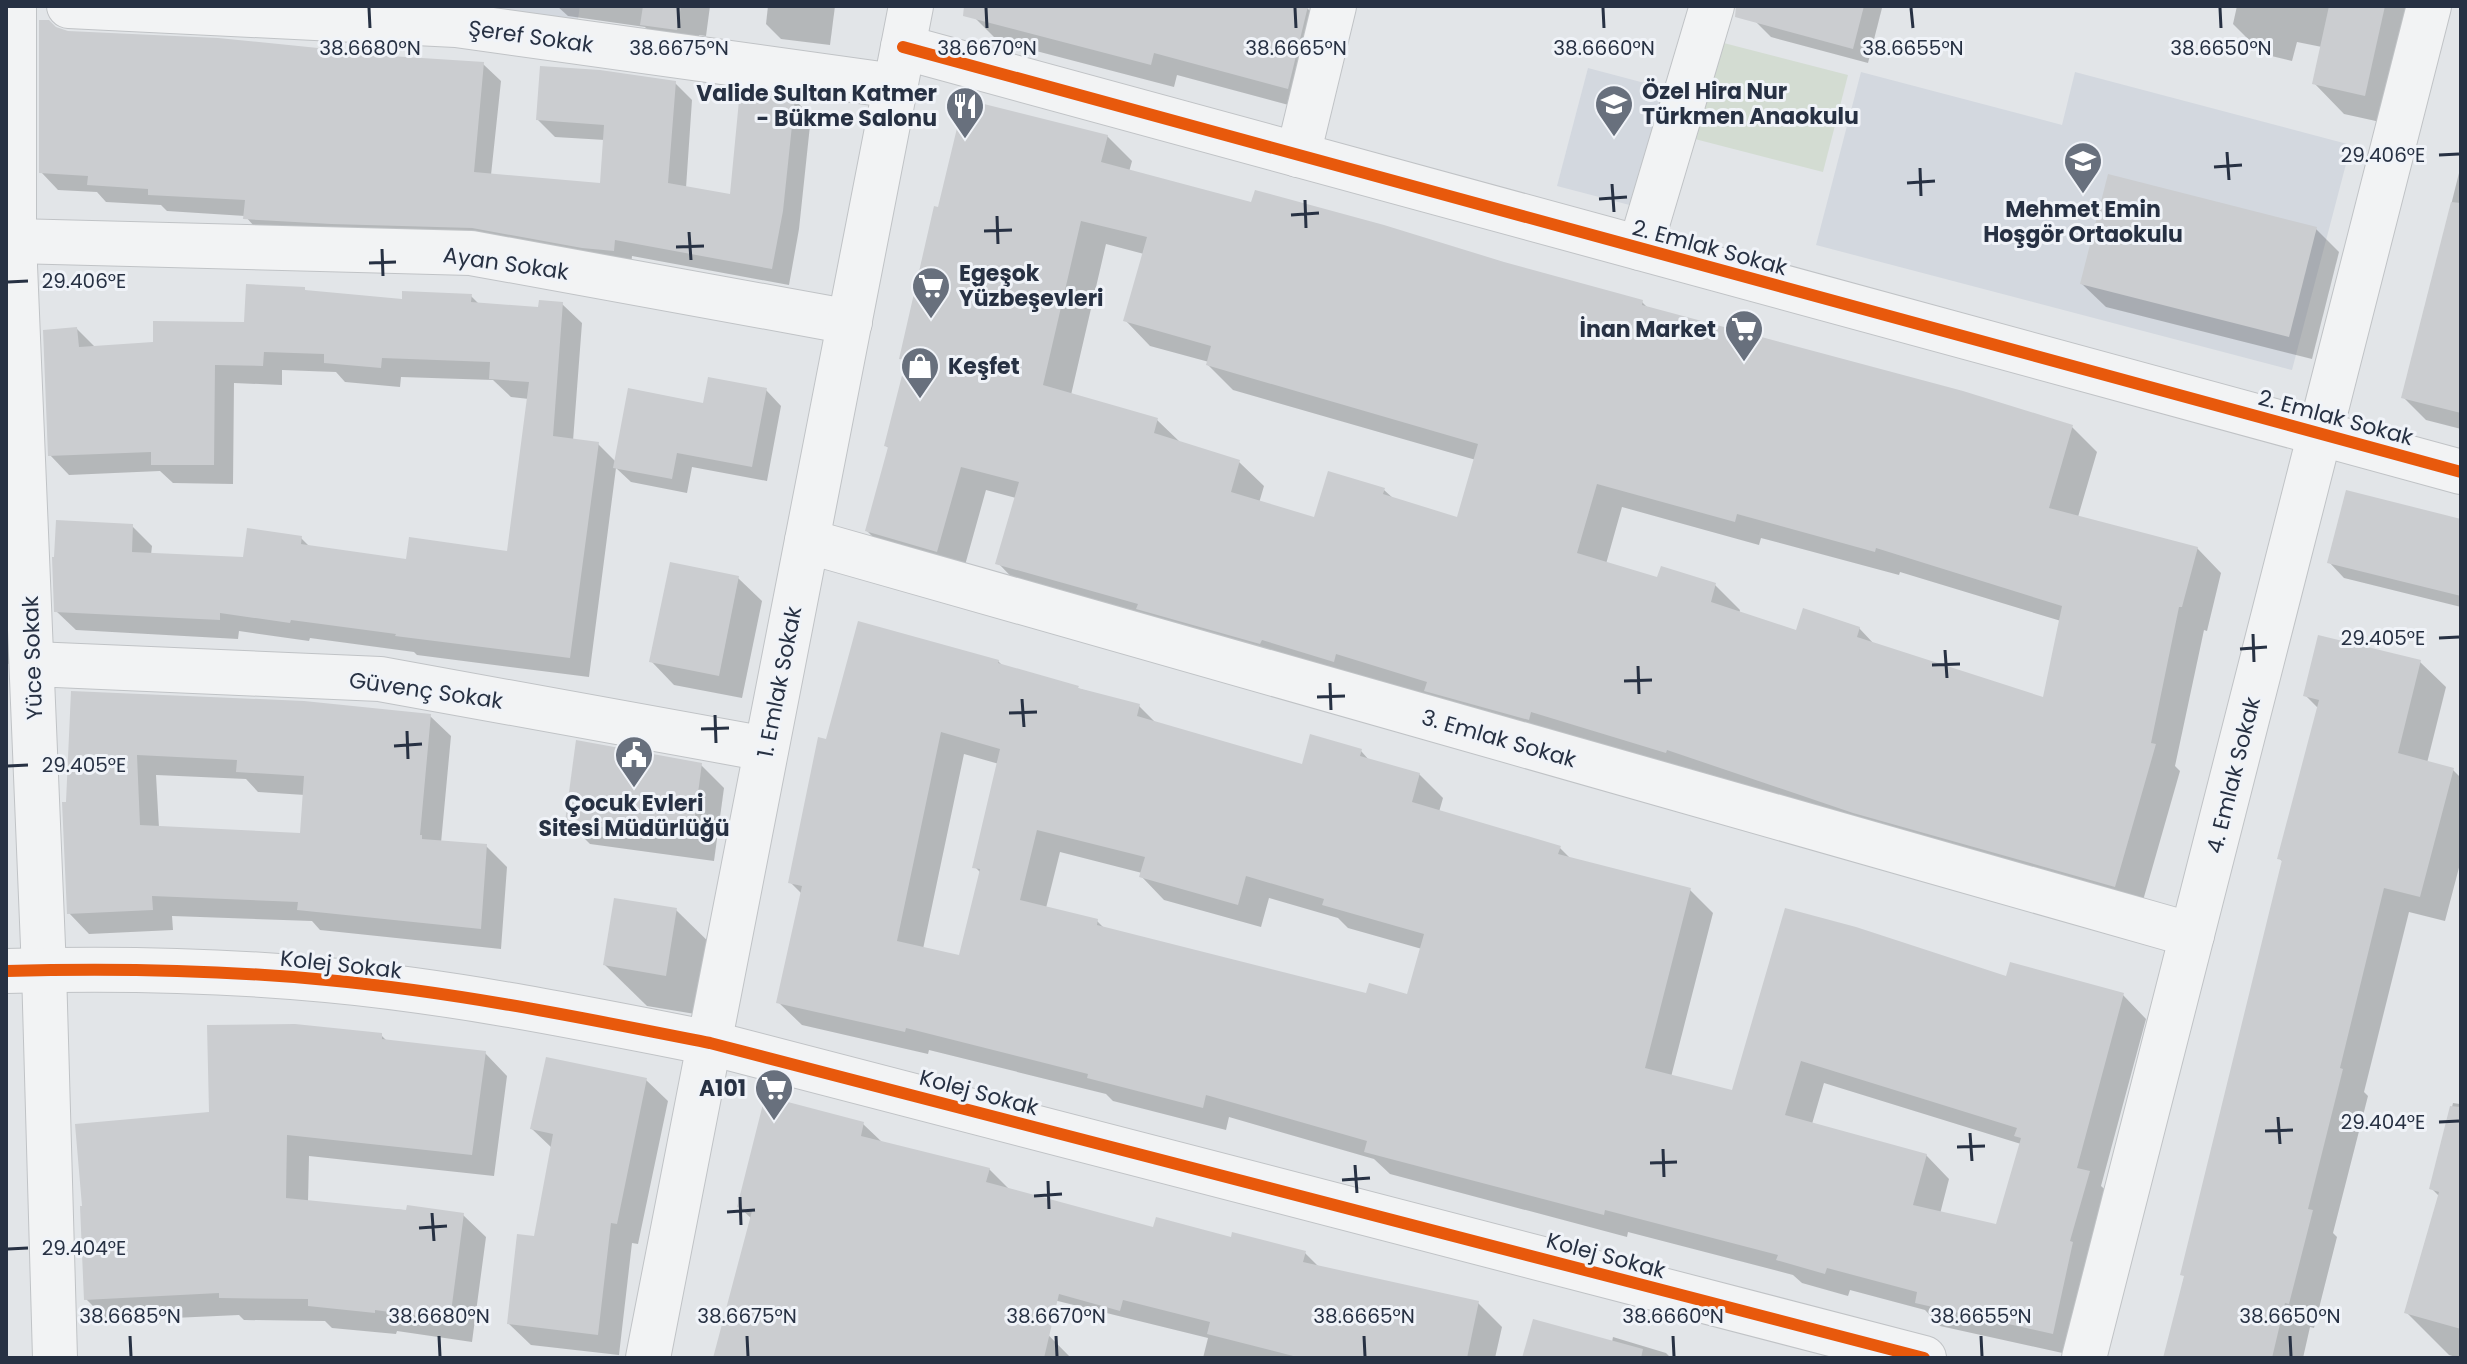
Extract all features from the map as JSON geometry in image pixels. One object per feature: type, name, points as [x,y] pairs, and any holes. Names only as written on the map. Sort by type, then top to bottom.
[{"type":"street","name":"Yüce Sokak","points":[[14,6],[14,241],[33,664],[25,970],[55,1358]]},
{"type":"street","name":"Şeref Sokak","points":[[69,6],[903,46]]},
{"type":"street","points":[[1298,155],[1334,6]]},
{"type":"street","points":[[1640,248],[1712,6]]},
{"type":"street","name":"4. Emlak Sokak","points":[[2084,1358],[2429,6]]},
{"type":"street","name":"2. Emlak Sokak","points":[[903,46],[2461,472]]},
{"type":"street","name":"1. Emlak Sokak","points":[[648,1358],[903,46]]},
{"type":"street","name":"Ayan Sokak","points":[[14,241],[471,253],[850,322]]},
{"type":"street","name":"3. Emlak Sokak","points":[[807,541],[2192,935]]},
{"type":"street","name":"Güvenç Sokak","points":[[33,664],[380,679],[766,749]]},
{"type":"street","name":"Kolej Sokak","points":[[25,970],[170,972],[326,980],[550,1012],[710,1043],[1924,1358]]},
{"type":"shaded area","points":[[488,6],[580,6],[576,32],[486,25]]},
{"type":"shaded area","points":[[1716,41],[1848,75],[1823,172],[1691,138]]},
{"type":"shaded area","name":"Özel Hira Nur Türkmen Anaokulu","points":[[1588,68],[1671,90],[1641,208],[1557,186]]},
{"type":"shaded area","name":"Mehmet Emin Hoşgör Ortaokulu","points":[[1861,72],[2062,125],[2075,72],[2351,145],[2292,370],[1816,245]]},
{"type":"building","points":[[643,6],[681,6],[677,30],[640,25]]},
{"type":"building","points":[[964,6],[1308,6],[1288,89],[1154,53],[1151,65],[963,16]]},
{"type":"building","points":[[1736,6],[1864,6],[1853,49],[1735,17]]},
{"type":"building","points":[[2329,6],[2385,6],[2365,96],[2312,84]]},
{"type":"building","points":[[39,20],[49,20],[56,27],[68,31],[218,38],[328,49],[328,52],[484,62],[474,172],[600,183],[604,125],[536,120],[540,66],[600,70],[676,81],[668,183],[730,194],[740,90],[795,97],[783,211],[772,269],[615,240],[614,251],[472,228],[243,219],[245,200],[148,195],[148,189],[87,185],[88,176],[39,173]]},
{"type":"building","points":[[964,99],[1108,135],[1101,162],[1251,202],[1255,190],[1643,300],[1642,305],[1963,391],[2073,425],[2049,508],[2198,547],[2182,607],[2179,607],[2151,743],[2156,744],[2115,887],[1853,813],[1667,750],[1666,753],[1531,712],[1529,720],[1424,691],[1427,682],[1336,654],[1334,662],[1262,640],[1260,644],[1136,609],[1138,604],[995,564],[1019,482],[961,467],[937,552],[865,531],[888,447],[884,446],[906,360],[899,359],[934,206],[938,207]],"holes":[[[1081,221],[1147,237],[1123,321],[1211,346],[1206,365],[1478,444],[1457,517],[1383,494],[1385,488],[1328,471],[1314,517],[1231,492],[1240,460],[1154,433],[1158,418],[1043,385]],[[1597,484],[1735,522],[1737,514],[1875,552],[1876,548],[2062,606],[2043,697],[1857,637],[1860,627],[1803,608],[1796,630],[1711,602],[1716,583],[1661,566],[1657,577],[1577,553]]]},
{"type":"building","points":[[2108,174],[2317,227],[2289,337],[2080,284]]},
{"type":"building","points":[[2451,202],[2461,203],[2461,413],[2401,398]]},
{"type":"building","points":[[246,284],[305,287],[305,290],[402,299],[402,291],[472,294],[471,302],[538,307],[539,300],[563,302],[553,436],[599,442],[570,658],[220,613],[220,620],[54,612],[52,557],[56,520],[133,524],[132,552],[243,557],[247,528],[302,536],[301,544],[406,559],[409,537],[507,551],[529,382],[489,379],[490,362],[382,358],[381,368],[324,363],[324,354],[264,352],[263,366],[215,365],[214,465],[151,465],[151,452],[48,456],[43,330],[77,327],[79,347],[153,342],[153,321],[244,322]]},
{"type":"building","points":[[708,377],[767,388],[752,467],[677,453],[672,479],[613,468],[628,388],[703,403]]},
{"type":"building","points":[[2346,490],[2461,519],[2461,596],[2327,563]]},
{"type":"building","points":[[670,562],[739,576],[719,676],[649,662]]},
{"type":"building","points":[[858,621],[1140,704],[1137,716],[1302,764],[1310,734],[1362,749],[1360,756],[1420,773],[1412,802],[1561,846],[1558,854],[1691,888],[1645,1068],[1732,1090],[1785,908],[1856,927],[2006,976],[2010,962],[2124,993],[2077,1168],[2090,1171],[2070,1241],[2073,1242],[2053,1334],[1915,1303],[1917,1292],[1827,1268],[1825,1274],[1776,1260],[1778,1255],[1605,1210],[1604,1215],[1364,1152],[1367,1141],[1206,1095],[1203,1108],[1087,1078],[1088,1074],[906,1028],[905,1032],[776,1003],[802,886],[788,883],[818,737],[826,739]],"holes":[[[941,732],[1000,749],[972,868],[980,869],[959,955],[897,941]],[[1037,830],[1145,857],[1139,877],[1238,905],[1246,876],[1324,899],[1322,905],[1424,934],[1407,994],[1369,983],[1366,993],[1097,925],[1098,919],[1020,900]],[[1801,1061],[2017,1128],[2014,1136],[2021,1138],[1996,1224],[1913,1205],[1927,1154],[1785,1115]]]},
{"type":"building","points":[[2318,635],[2421,660],[2398,753],[2454,768],[2420,897],[2384,888],[2308,1209],[2313,1210],[2272,1358],[2163,1358],[2184,1276],[2180,1275],[2282,860],[2277,859],[2319,700],[2303,696]]},
{"type":"building","points":[[71,691],[304,701],[431,714],[420,835],[422,839],[487,844],[481,929],[297,910],[298,902],[152,896],[153,910],[67,914],[62,802],[66,802]],"holes":[[[137,755],[237,760],[236,772],[304,776],[300,833],[140,825]]]},
{"type":"building","name":"Çocuk Evleri Sitesi Müdürlüğü","points":[[576,740],[702,763],[692,839],[565,822]]},
{"type":"building","points":[[614,898],[677,908],[666,976],[603,965]]},
{"type":"building","points":[[295,1024],[382,1033],[382,1039],[486,1051],[472,1155],[287,1135],[286,1198],[406,1210],[407,1205],[464,1213],[450,1320],[375,1310],[375,1313],[308,1306],[308,1299],[219,1298],[219,1293],[84,1300],[82,1206],[75,1124],[209,1112],[207,1025]]},
{"type":"building","points":[[546,1057],[647,1078],[617,1224],[611,1223],[598,1335],[507,1324],[517,1234],[534,1236],[553,1134],[530,1129]]},
{"type":"building","points":[[765,1096],[864,1122],[861,1136],[990,1168],[986,1182],[1153,1227],[1156,1217],[1231,1237],[1232,1232],[1306,1251],[1303,1262],[1479,1301],[1467,1358],[1301,1358],[1207,1334],[1210,1322],[1123,1300],[1120,1311],[1059,1294],[1044,1358],[713,1358],[752,1211],[737,1207]]},
{"type":"building","points":[[2450,1106],[2461,1107],[2461,1329],[2404,1313],[2439,1192],[2429,1189]]},
{"type":"building","points":[[1533,1319],[1643,1349],[1641,1358],[1522,1358]]},
{"type":"cycle path","points":[[903,47],[2461,472]]},
{"type":"cycle path","points":[[6,971],[166,971],[327,980],[471,999],[710,1043],[1924,1358]]},
{"type":"place","name":"Özel Hira Nur Türkmen Anaokulu","points":[[1614,138]]},
{"type":"place","name":"Valide Sultan Katmer - Bükme Salonu","points":[[965,140]]},
{"type":"place","name":"Mehmet Emin Hoşgör Ortaokulu","points":[[2083,195]]},
{"type":"place","name":"Egeşok Yüzbeşevleri","points":[[931,320]]},
{"type":"place","name":"İnan Market","points":[[1744,363]]},
{"type":"place","name":"Keşfet","points":[[920,400]]},
{"type":"place","name":"Çocuk Evleri Sitesi Müdürlüğü","points":[[634,789]]},
{"type":"place","name":"A101","points":[[774,1122]]}]
